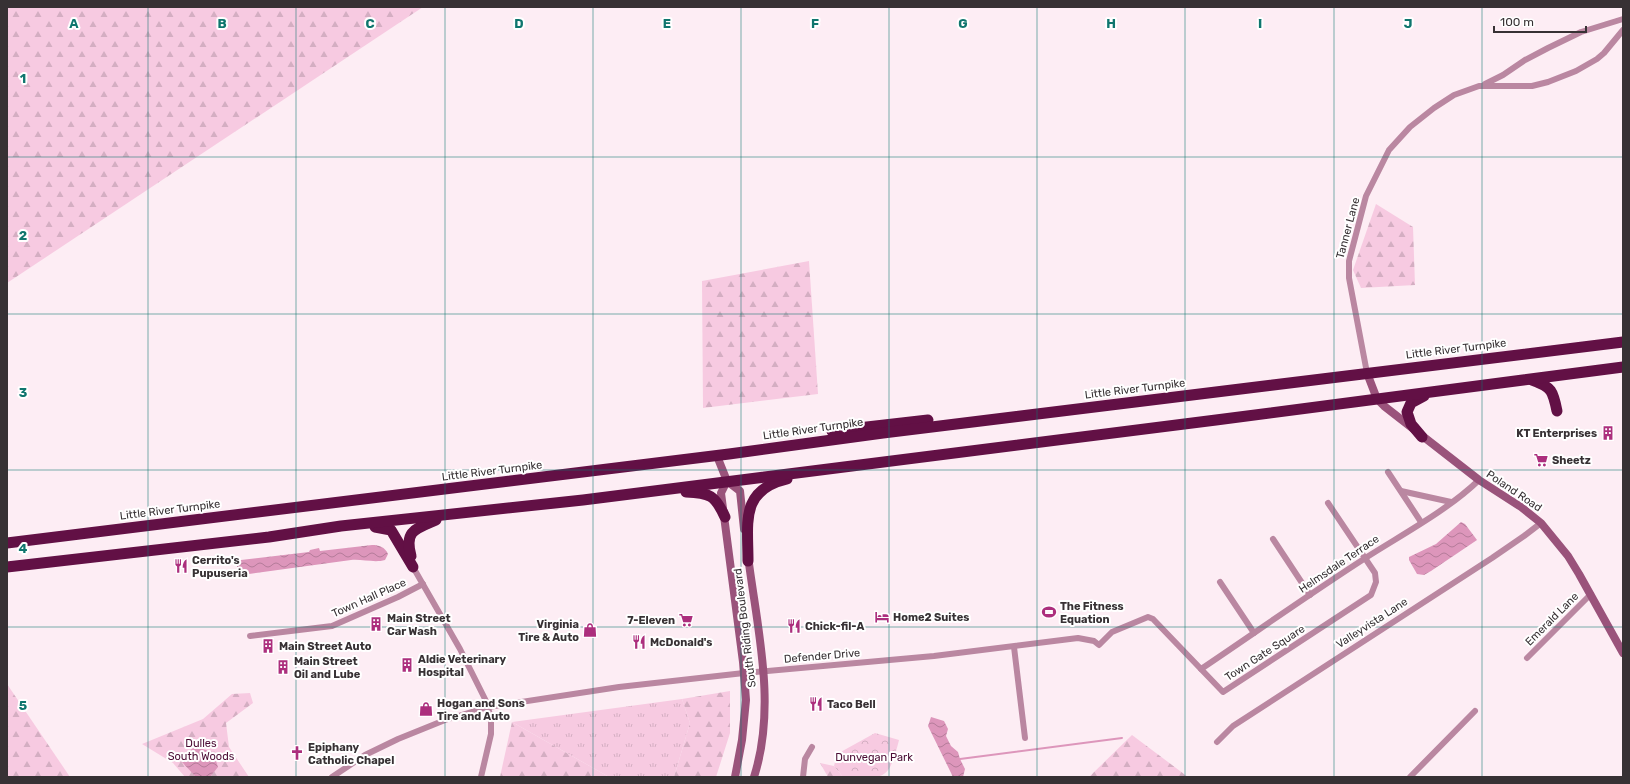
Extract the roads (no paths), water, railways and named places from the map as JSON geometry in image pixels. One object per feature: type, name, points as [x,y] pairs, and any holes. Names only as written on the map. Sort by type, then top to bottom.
[{"type":"highway","name":"Little River Turnpike","points":[[7,543],[717,456],[883,433],[1623,342]]},
{"type":"highway","points":[[7,567],[269,537],[342,526],[656,490],[1208,421],[1623,367]]},
{"type":"highway","points":[[1529,379],[1543,384],[1550,389],[1553,393],[1557,411]]},
{"type":"highway","points":[[1422,437],[1408,419],[1407,409],[1411,403],[1418,398],[1446,390]]},
{"type":"highway","points":[[832,431],[938,419],[976,422]]},
{"type":"highway","points":[[748,561],[749,515],[752,503],[759,492],[777,482],[833,468]]},
{"type":"highway","points":[[656,490],[708,494],[716,500],[725,517]]},
{"type":"highway","points":[[413,567],[408,543],[411,534],[419,528],[448,515]]},
{"type":"highway","points":[[342,526],[383,528],[391,530],[413,567]]},
{"type":"street","points":[[1479,86],[1503,75],[1524,60],[1574,35],[1623,19]]},
{"type":"street","name":"Tanner Lane","points":[[1367,373],[1348,270],[1356,229],[1366,196],[1384,160],[1402,135],[1445,100],[1463,91],[1479,86],[1532,86],[1548,82],[1576,71],[1597,59],[1604,53],[1623,30]]},
{"type":"street","name":"Poland Road","points":[[1367,373],[1377,399],[1422,437],[1479,480],[1521,507],[1541,523],[1568,556],[1591,594],[1623,653]]},
{"type":"street","name":"South Riding Boulevard","points":[[717,456],[727,481],[740,491],[748,561],[764,672],[763,729],[754,777]]},
{"type":"street","points":[[1388,472],[1421,522]]},
{"type":"street","name":"Helmsdale Terrace","points":[[1200,669],[1451,502],[1479,480]]},
{"type":"street","name":"South Riding Boulevard","points":[[727,481],[721,493],[744,673],[746,700],[739,758],[734,777]]},
{"type":"street","points":[[1401,491],[1451,502]]},
{"type":"street","points":[[1328,503],[1365,558]]},
{"type":"street","name":"Valleyvista Lane","points":[[1217,742],[1233,726],[1492,558],[1541,523]]},
{"type":"street","points":[[1273,539],[1310,595]]},
{"type":"street","name":"Town Gate Square","points":[[1150,617],[1223,692],[1371,595],[1376,582],[1374,573],[1365,558]]},
{"type":"street","points":[[413,567],[482,692],[488,707],[491,718],[491,734],[481,777]]},
{"type":"street","points":[[1220,582],[1254,633]]},
{"type":"street","name":"Town Hall Place","points":[[250,636],[332,626],[398,597],[423,584]]},
{"type":"street","name":"Emerald Lane","points":[[1527,658],[1591,594]]},
{"type":"street","name":"Defender Drive","points":[[332,777],[365,755],[398,739],[445,720],[488,707],[619,687],[744,673],[932,656],[1078,638],[1094,641],[1099,645],[1112,632],[1150,617]]},
{"type":"street","points":[[1014,647],[1025,738]]},
{"type":"street","points":[[1410,777],[1475,711]]},
{"type":"street","points":[[803,777],[805,759],[812,747]]},
{"type":"water","points":[[1461,522],[1465,524],[1477,540],[1424,575],[1417,574],[1409,560],[1409,557],[1436,544]]},
{"type":"water","points":[[372,545],[379,546],[385,550],[388,554],[385,560],[351,560],[242,575],[237,571],[237,563],[241,560],[309,552],[310,550],[319,548],[320,551]]},
{"type":"water","points":[[931,717],[944,721],[948,729],[946,736],[951,746],[958,752],[965,769],[963,777],[953,777],[928,726]]},
{"type":"water","points":[[195,747],[213,752],[218,767],[210,777],[195,776],[182,762],[184,754]]},
{"type":"waterway","points":[[960,759],[1122,738]]},
{"type":"place","name":"KT Enterprises","points":[[1608,433]]},
{"type":"place","name":"Sheetz","points":[[1541,460]]},
{"type":"place","name":"Cerrito's Pupuseria","points":[[181,566]]},
{"type":"place","name":"The Fitness Equation","points":[[1049,612]]},
{"type":"place","name":"Home2 Suites","points":[[882,617]]},
{"type":"place","name":"7-Eleven","points":[[686,620]]},
{"type":"place","name":"Main Street Car Wash","points":[[376,624]]},
{"type":"place","name":"Chick-fil-A","points":[[794,626]]},
{"type":"place","name":"Virginia Tire & Auto","points":[[590,630]]},
{"type":"place","name":"McDonald's","points":[[639,642]]},
{"type":"place","name":"Main Street Auto","points":[[268,646]]},
{"type":"place","name":"Aldie Veterinary Hospital","points":[[407,665]]},
{"type":"place","name":"Main Street Oil and Lube","points":[[283,667]]},
{"type":"place","name":"Taco Bell","points":[[816,704]]},
{"type":"place","name":"Hogan and Sons Tire and Auto","points":[[426,709]]},
{"type":"place","name":"Epiphany Catholic Chapel","points":[[297,753]]},
{"type":"park label","name":"Dulles South Woods","points":[[201,749]]},
{"type":"park label","name":"Dunvegan Park","points":[[874,757]]}]
